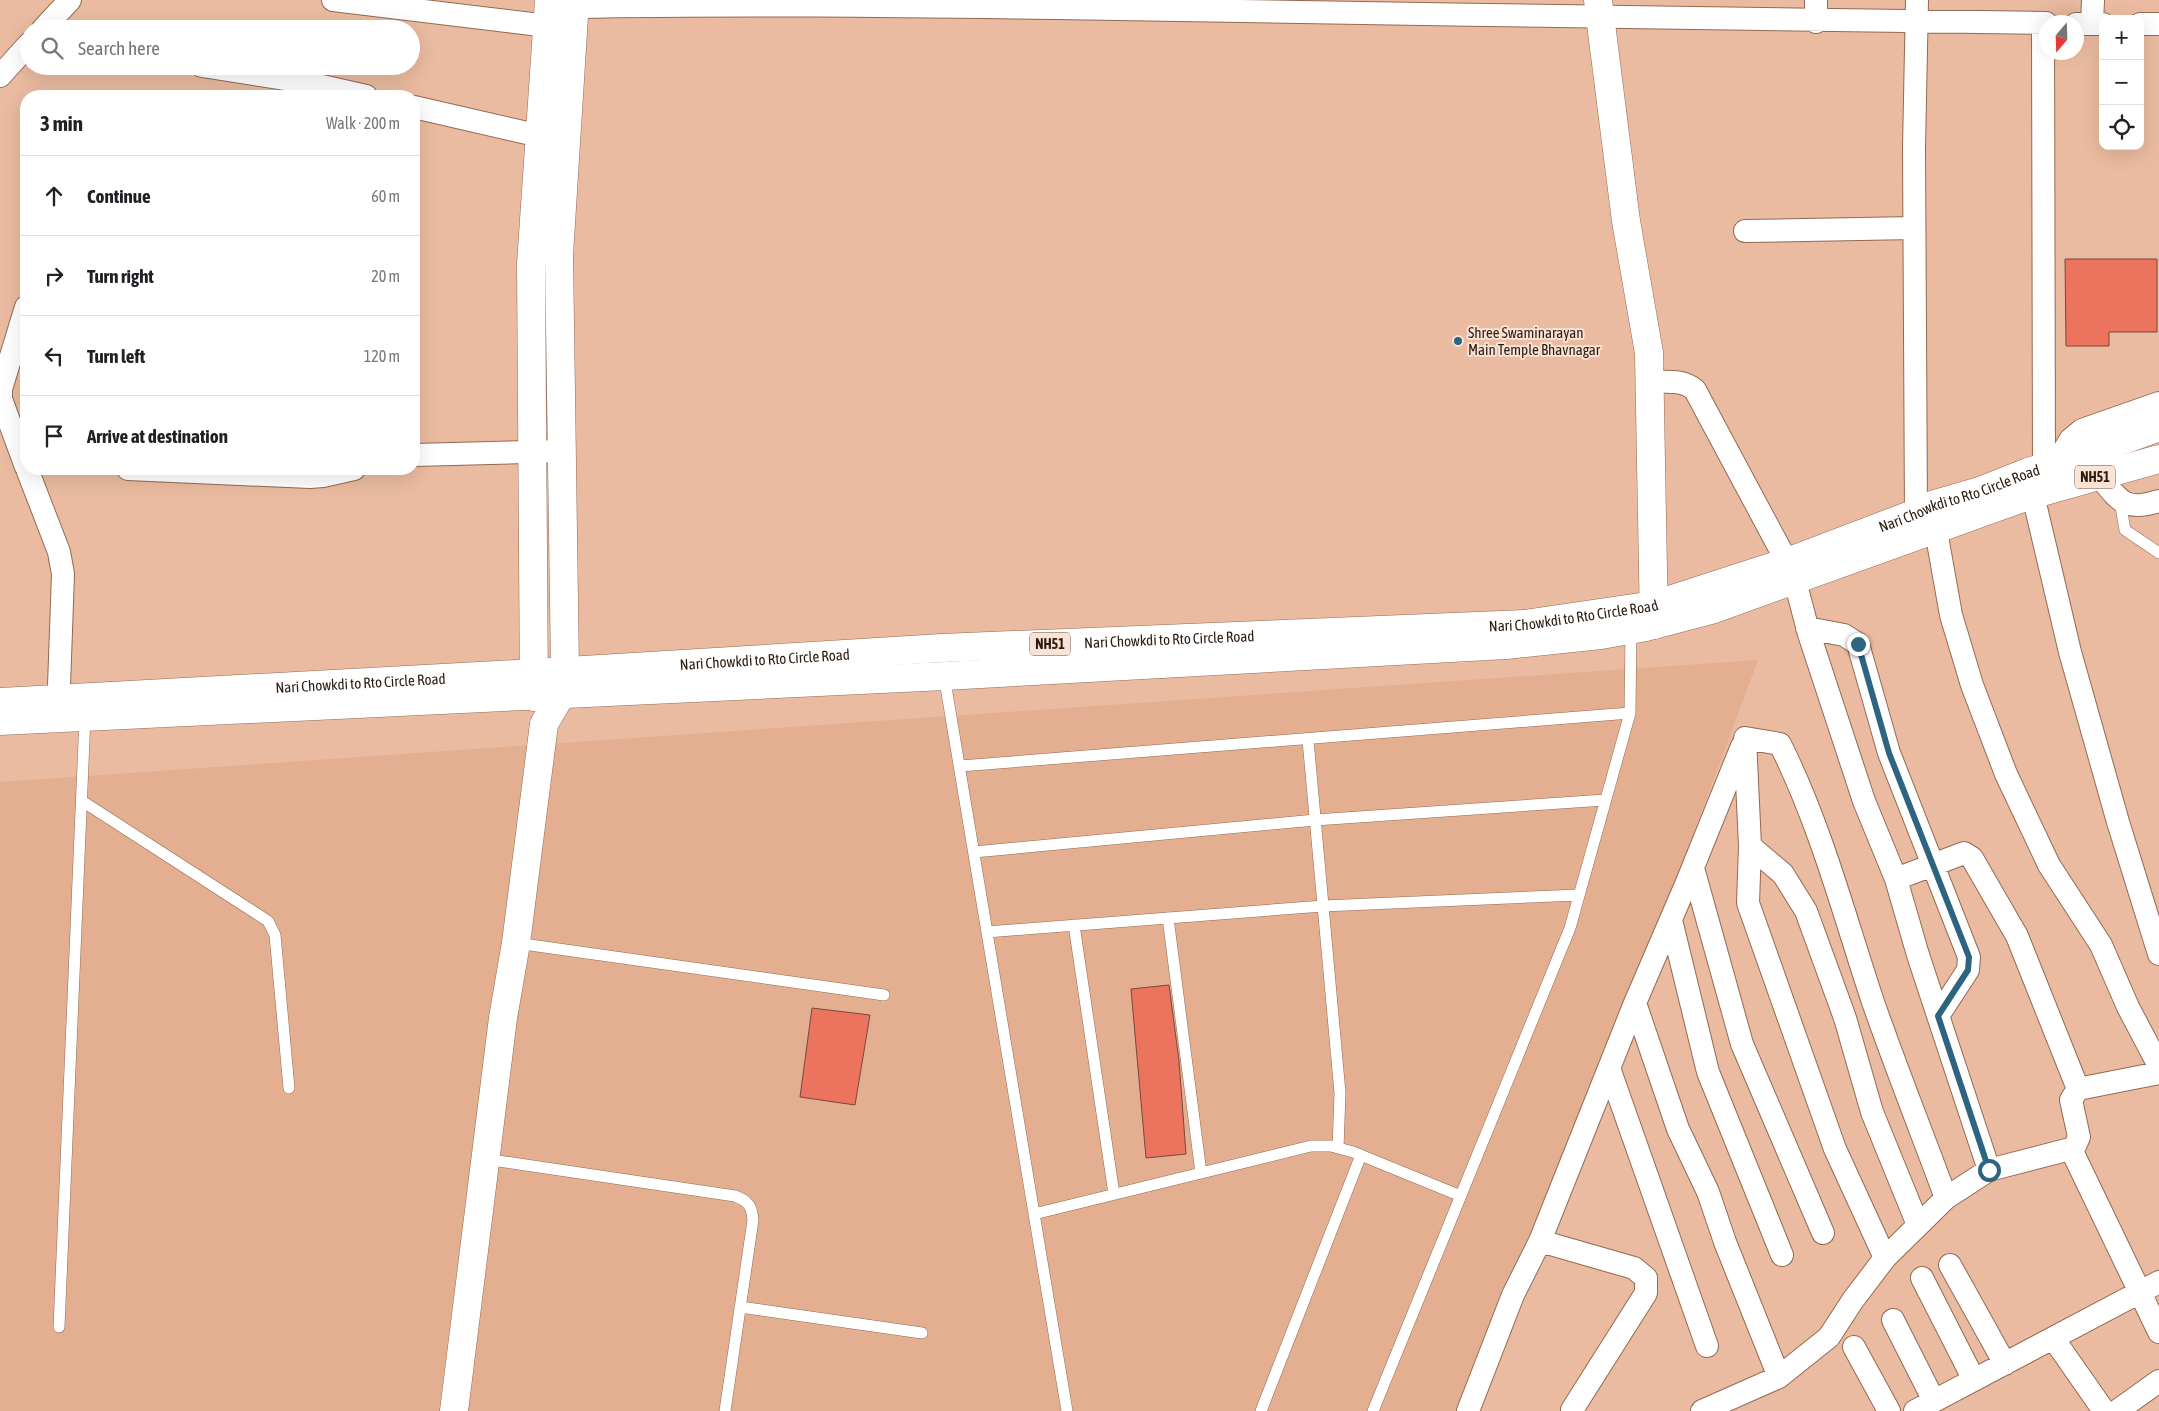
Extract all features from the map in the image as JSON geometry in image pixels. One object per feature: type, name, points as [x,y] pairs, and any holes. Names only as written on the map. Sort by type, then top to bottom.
[{"type":"main road","points":[[544,724],[534,685],[531,264],[540,136],[559,7]]},
{"type":"main road","points":[[454,1411],[503,1018],[516,943],[544,724],[563,683],[559,7]]},
{"type":"main road","points":[[1599,9],[1626,222],[1649,353],[1650,382],[1642,617]]},
{"type":"main road","name":"NH51","points":[[2047,471],[2159,427]]},
{"type":"main road","name":"NH51","points":[[2047,471],[2099,476],[2159,459]]},
{"type":"main road","name":"Nari Chowkdi to Rto Circle Road","points":[[0,702],[58,708],[534,685],[943,662],[1642,617],[1791,571],[1928,516],[1980,491],[2047,471]]},
{"type":"main road","name":"NH51","points":[[0,721],[58,708]]},
{"type":"street","points":[[51,20],[70,0]]},
{"type":"street","points":[[333,0],[559,7],[753,2],[1289,5],[1816,11],[1917,22],[2039,23]]},
{"type":"street","points":[[1917,0],[1914,228],[1928,516],[1951,616],[1972,685],[2006,774],[2049,865],[2101,945],[2128,1007],[2159,1066]]},
{"type":"street","points":[[2090,24],[2092,0]]},
{"type":"street","points":[[2144,24],[2159,24]]},
{"type":"street","points":[[4,62],[20,50]]},
{"type":"street","points":[[2045,60],[2047,471],[2073,662],[2118,822],[2159,954]]},
{"type":"street","points":[[259,75],[339,90]]},
{"type":"street","points":[[420,108],[540,136]]},
{"type":"street","points":[[1746,231],[1914,228]]},
{"type":"street","points":[[20,327],[1,389],[1,399],[20,451]]},
{"type":"street","points":[[1650,382],[1682,382],[1690,385],[1695,390],[1791,571],[1807,628],[1864,801],[1896,880],[1938,1016],[1989,1170]]},
{"type":"street","points":[[2047,471],[2070,440],[2082,430],[2159,404]]},
{"type":"street","points":[[420,454],[562,451]]},
{"type":"street","points":[[29,475],[59,552],[63,574],[58,708]]},
{"type":"street","points":[[278,475],[310,477],[327,475]]},
{"type":"street","points":[[2099,476],[2120,501],[2132,506],[2159,501]]},
{"type":"street","points":[[1807,628],[1844,635],[1858,644],[1886,744],[1969,957],[1968,970],[1938,1016]]},
{"type":"street","points":[[1745,738],[1750,846],[1748,903],[1836,1149],[1885,1258]]},
{"type":"street","points":[[1468,1411],[1513,1295],[1540,1241],[1635,1003],[1693,868],[1745,738]]},
{"type":"street","points":[[1745,738],[1780,744],[1799,782],[1836,886],[1874,1003],[1946,1198]]},
{"type":"street","points":[[1750,846],[1783,874],[1806,910],[1842,1010],[1872,1112],[1918,1225]]},
{"type":"street","points":[[1896,880],[1964,853],[1972,858],[2017,936],[2074,1095],[2075,1143],[2138,1292],[2159,1332]]},
{"type":"street","points":[[1693,868],[1744,1048],[1823,1233]]},
{"type":"street","points":[[1671,920],[1710,1079],[1782,1255]]},
{"type":"street","points":[[1635,1003],[1678,1129],[1708,1192],[1725,1242],[1779,1377]]},
{"type":"street","points":[[1609,1068],[1707,1346]]},
{"type":"street","points":[[2074,1095],[2159,1073]]},
{"type":"street","points":[[1702,1411],[1779,1377],[1829,1337],[1853,1300],[1885,1258],[1946,1198],[1989,1170],[2075,1143]]},
{"type":"street","points":[[1540,1241],[1634,1268],[1646,1278],[1646,1293],[1572,1410]]},
{"type":"street","points":[[1950,1265],[2005,1364]]},
{"type":"street","points":[[1922,1278],[1974,1380]]},
{"type":"street","points":[[1893,1320],[1924,1406],[2159,1282]]},
{"type":"street","points":[[2053,1338],[2104,1411]]},
{"type":"street","points":[[1854,1347],[1890,1411]]},
{"type":"street","points":[[2117,1411],[2159,1381]]},
{"type":"lane","points":[[2120,501],[2125,530],[2159,553]]},
{"type":"lane","points":[[1373,1411],[1563,946],[1630,713],[1642,617]]},
{"type":"lane","points":[[943,662],[1067,1411]]},
{"type":"lane","points":[[59,1327],[86,707]]},
{"type":"lane","points":[[960,766],[1308,740],[1630,713]]},
{"type":"lane","points":[[1308,740],[1340,1093],[1338,1148]]},
{"type":"lane","points":[[974,852],[1315,820],[1605,800]]},
{"type":"lane","points":[[82,801],[268,921],[276,935],[289,1088]]},
{"type":"lane","points":[[987,932],[1323,906],[1579,895]]},
{"type":"lane","points":[[1168,918],[1201,1173]]},
{"type":"lane","points":[[1074,926],[1114,1194]]},
{"type":"lane","points":[[516,943],[884,995]]},
{"type":"lane","points":[[1034,1214],[1311,1146],[1338,1148],[1360,1155],[1461,1196]]},
{"type":"lane","points":[[1262,1411],[1360,1155]]},
{"type":"lane","points":[[485,1159],[735,1196],[746,1201],[752,1209],[753,1220],[725,1411]]},
{"type":"lane","points":[[740,1307],[922,1334]]},
{"type":"shaded area","points":[[1758,660],[1479,1411],[0,1411],[0,782]]},
{"type":"building","points":[[2065,259],[2157,259],[2157,332],[2109,332],[2109,346],[2066,346]]},
{"type":"building","points":[[1169,985],[1179,1061],[1186,1154],[1146,1158],[1131,989]]},
{"type":"building","points":[[812,1008],[870,1015],[855,1105],[800,1097]]},
{"type":"place","name":"Shree Swaminarayan Main Temple Bhavnagar","points":[[1458,341]]},
{"type":"route","points":[[1858,644],[1889,753],[1969,957],[1968,970],[1938,1016],[1989,1170]]}]
